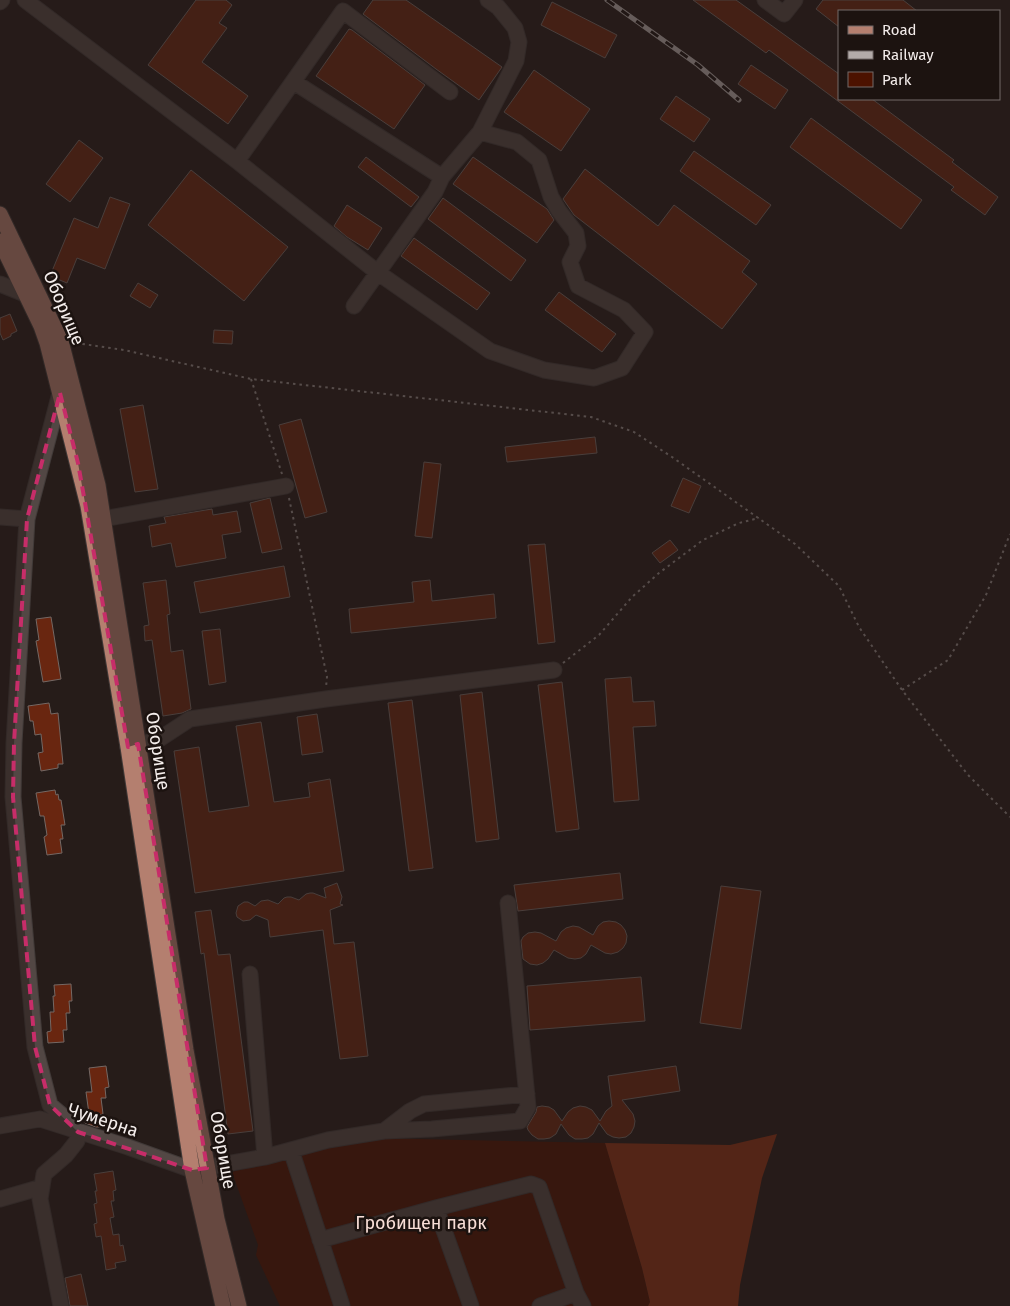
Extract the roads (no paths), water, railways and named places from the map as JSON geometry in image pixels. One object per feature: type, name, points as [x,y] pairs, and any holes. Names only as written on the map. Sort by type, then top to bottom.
[{"type":"main road","name":"Оборище","points":[[0,214],[61,341],[98,485],[133,746]]},
{"type":"main road","name":"Оборище","points":[[0,241],[41,326],[47,343],[88,506],[133,746],[184,1040],[200,1169],[223,1306]]},
{"type":"main road","name":"Оборище","points":[[200,1169],[217,1219],[239,1306]]},
{"type":"street","points":[[25,0],[238,161],[377,272],[490,350],[544,370],[594,378],[622,368],[645,332],[624,310],[578,286],[570,262],[578,246],[576,234],[551,197],[539,160],[517,142],[480,132]]},
{"type":"street","points":[[354,306],[435,192],[442,177],[480,132],[516,62],[519,42],[515,28],[498,7],[488,0]]},
{"type":"street","points":[[765,0],[784,14],[795,0]]},
{"type":"street","points":[[238,161],[343,11],[450,92]]},
{"type":"street","points":[[294,82],[442,177]]},
{"type":"street","points":[[0,284],[25,294]]},
{"type":"street","points":[[60,393],[27,519],[14,743],[7,798],[35,1047],[50,1105],[78,1132],[77,1141],[66,1155],[44,1174],[40,1199],[61,1306]]},
{"type":"street","points":[[103,519],[286,486]]},
{"type":"street","points":[[0,517],[27,519]]},
{"type":"street","points":[[133,746],[158,740],[190,719],[326,699],[554,670]]},
{"type":"street","points":[[200,1169],[265,1157],[328,1140],[384,1131],[432,1129],[520,1121],[528,1106],[508,903]]},
{"type":"street","points":[[250,974],[265,1157]]},
{"type":"street","points":[[384,1131],[410,1110],[424,1104],[527,1094]]},
{"type":"street","name":"Чумерна","points":[[0,1126],[40,1119],[200,1169]]},
{"type":"street","points":[[291,1150],[342,1306]]},
{"type":"street","points":[[320,1240],[531,1184],[539,1187],[579,1299],[540,1306]]},
{"type":"street","points":[[0,1199],[42,1188]]},
{"type":"street","points":[[436,1208],[471,1306]]},
{"type":"railway","points":[[607,0],[698,65],[739,100]]},
{"type":"park label","name":"Гробищен парк","points":[[421,1223]]}]
